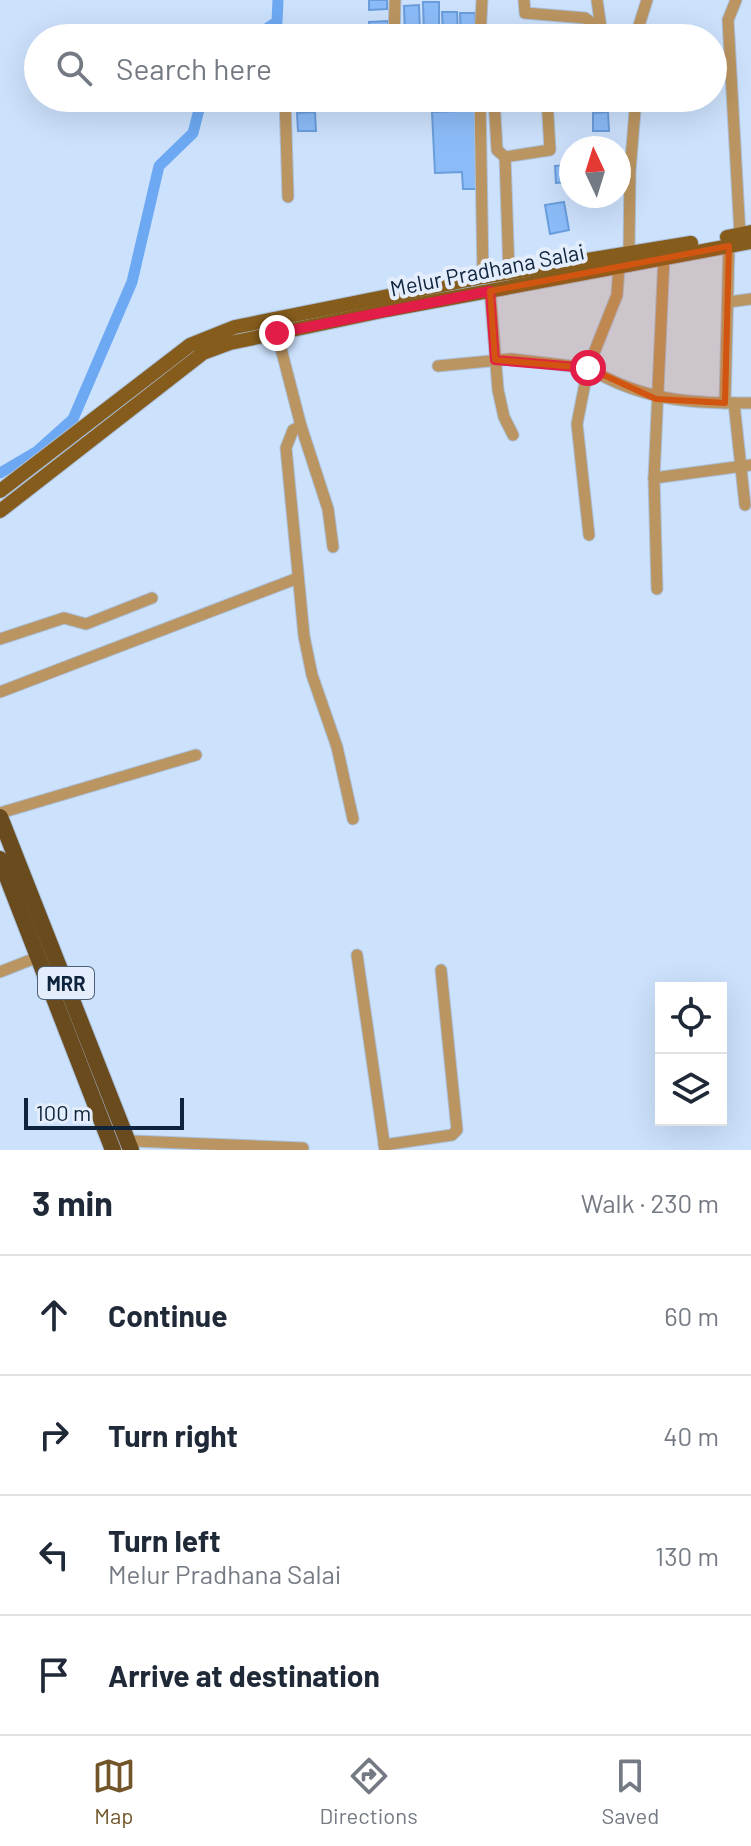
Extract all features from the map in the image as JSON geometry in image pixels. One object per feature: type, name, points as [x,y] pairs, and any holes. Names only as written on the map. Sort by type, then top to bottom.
[{"type":"highway","name":"MRR","points":[[0,815],[113,1127],[113,1150]]},
{"type":"highway","name":"MRR","points":[[0,859],[38,957],[113,1127],[135,1147]]},
{"type":"main road","name":"Melur Pradhana Salai","points":[[0,491],[190,345],[249,324],[486,284],[619,266],[729,246],[747,236]]},
{"type":"main road","name":"Melur Pradhana Salai","points":[[0,511],[203,353],[486,284],[509,273],[629,251],[747,236]]},
{"type":"street","points":[[394,24],[395,0]]},
{"type":"street","points":[[481,24],[482,0]]},
{"type":"street","points":[[524,0],[525,13],[585,18],[595,24]]},
{"type":"street","points":[[597,0],[600,24]]},
{"type":"street","points":[[639,24],[647,0]]},
{"type":"street","points":[[736,0],[728,20],[747,236]]},
{"type":"street","points":[[285,112],[288,197]]},
{"type":"street","points":[[480,112],[486,284],[504,417],[513,435]]},
{"type":"street","points":[[495,112],[497,150],[505,157],[509,273]]},
{"type":"street","points":[[505,157],[550,150],[548,112]]},
{"type":"street","points":[[629,251],[635,112]]},
{"type":"street","points":[[729,246],[730,403],[747,466],[745,505]]},
{"type":"street","points":[[657,589],[654,478],[664,257]]},
{"type":"street","points":[[589,535],[577,424],[588,368],[617,295],[619,266]]},
{"type":"street","points":[[729,302],[751,299]]},
{"type":"street","points":[[277,333],[301,426],[328,509],[333,547]]},
{"type":"street","points":[[438,366],[495,360],[588,368],[615,384],[656,399],[751,403]]},
{"type":"street","points":[[301,426],[293,430],[286,448],[298,578],[312,675],[337,747],[353,819]]},
{"type":"street","points":[[654,478],[747,466]]},
{"type":"street","points":[[0,692],[298,578]]},
{"type":"street","points":[[0,639],[64,618],[86,624],[152,598]]},
{"type":"street","points":[[0,815],[196,755]]},
{"type":"street","points":[[357,955],[385,1147],[452,1135],[457,1130],[441,970]]},
{"type":"street","points":[[0,972],[38,957]]},
{"type":"street","points":[[105,1150],[113,1127]]},
{"type":"street","points":[[135,1147],[303,1148]]},
{"type":"highlighted area","points":[[729,246],[725,403],[656,399],[588,368],[495,360],[490,291]]},
{"type":"building","points":[[369,0],[387,0],[387,9],[369,10]]},
{"type":"building","points":[[423,2],[439,2],[439,24],[424,24]]},
{"type":"building","points":[[419,5],[420,24],[405,24],[404,6]]},
{"type":"building","points":[[442,12],[457,12],[458,24],[443,24]]},
{"type":"building","points":[[460,13],[475,13],[475,24],[460,24]]},
{"type":"building","points":[[388,21],[388,24],[369,24]]},
{"type":"building","points":[[315,112],[316,131],[298,131],[297,113]]},
{"type":"building","points":[[432,112],[475,112],[478,189],[463,189],[462,172],[435,173]]},
{"type":"building","points":[[608,112],[609,131],[593,131],[593,113]]},
{"type":"building","points":[[555,166],[559,166],[559,183],[556,183]]},
{"type":"building","points":[[559,203],[559,208],[565,208],[569,230],[550,234],[545,205]]},
{"type":"waterway","points":[[274,24],[277,22],[278,0]]},
{"type":"waterway","points":[[0,473],[36,452],[73,419],[132,282],[159,166],[193,133],[198,112]]},
{"type":"route","points":[[277,333],[490,291],[495,360],[588,368]]}]
